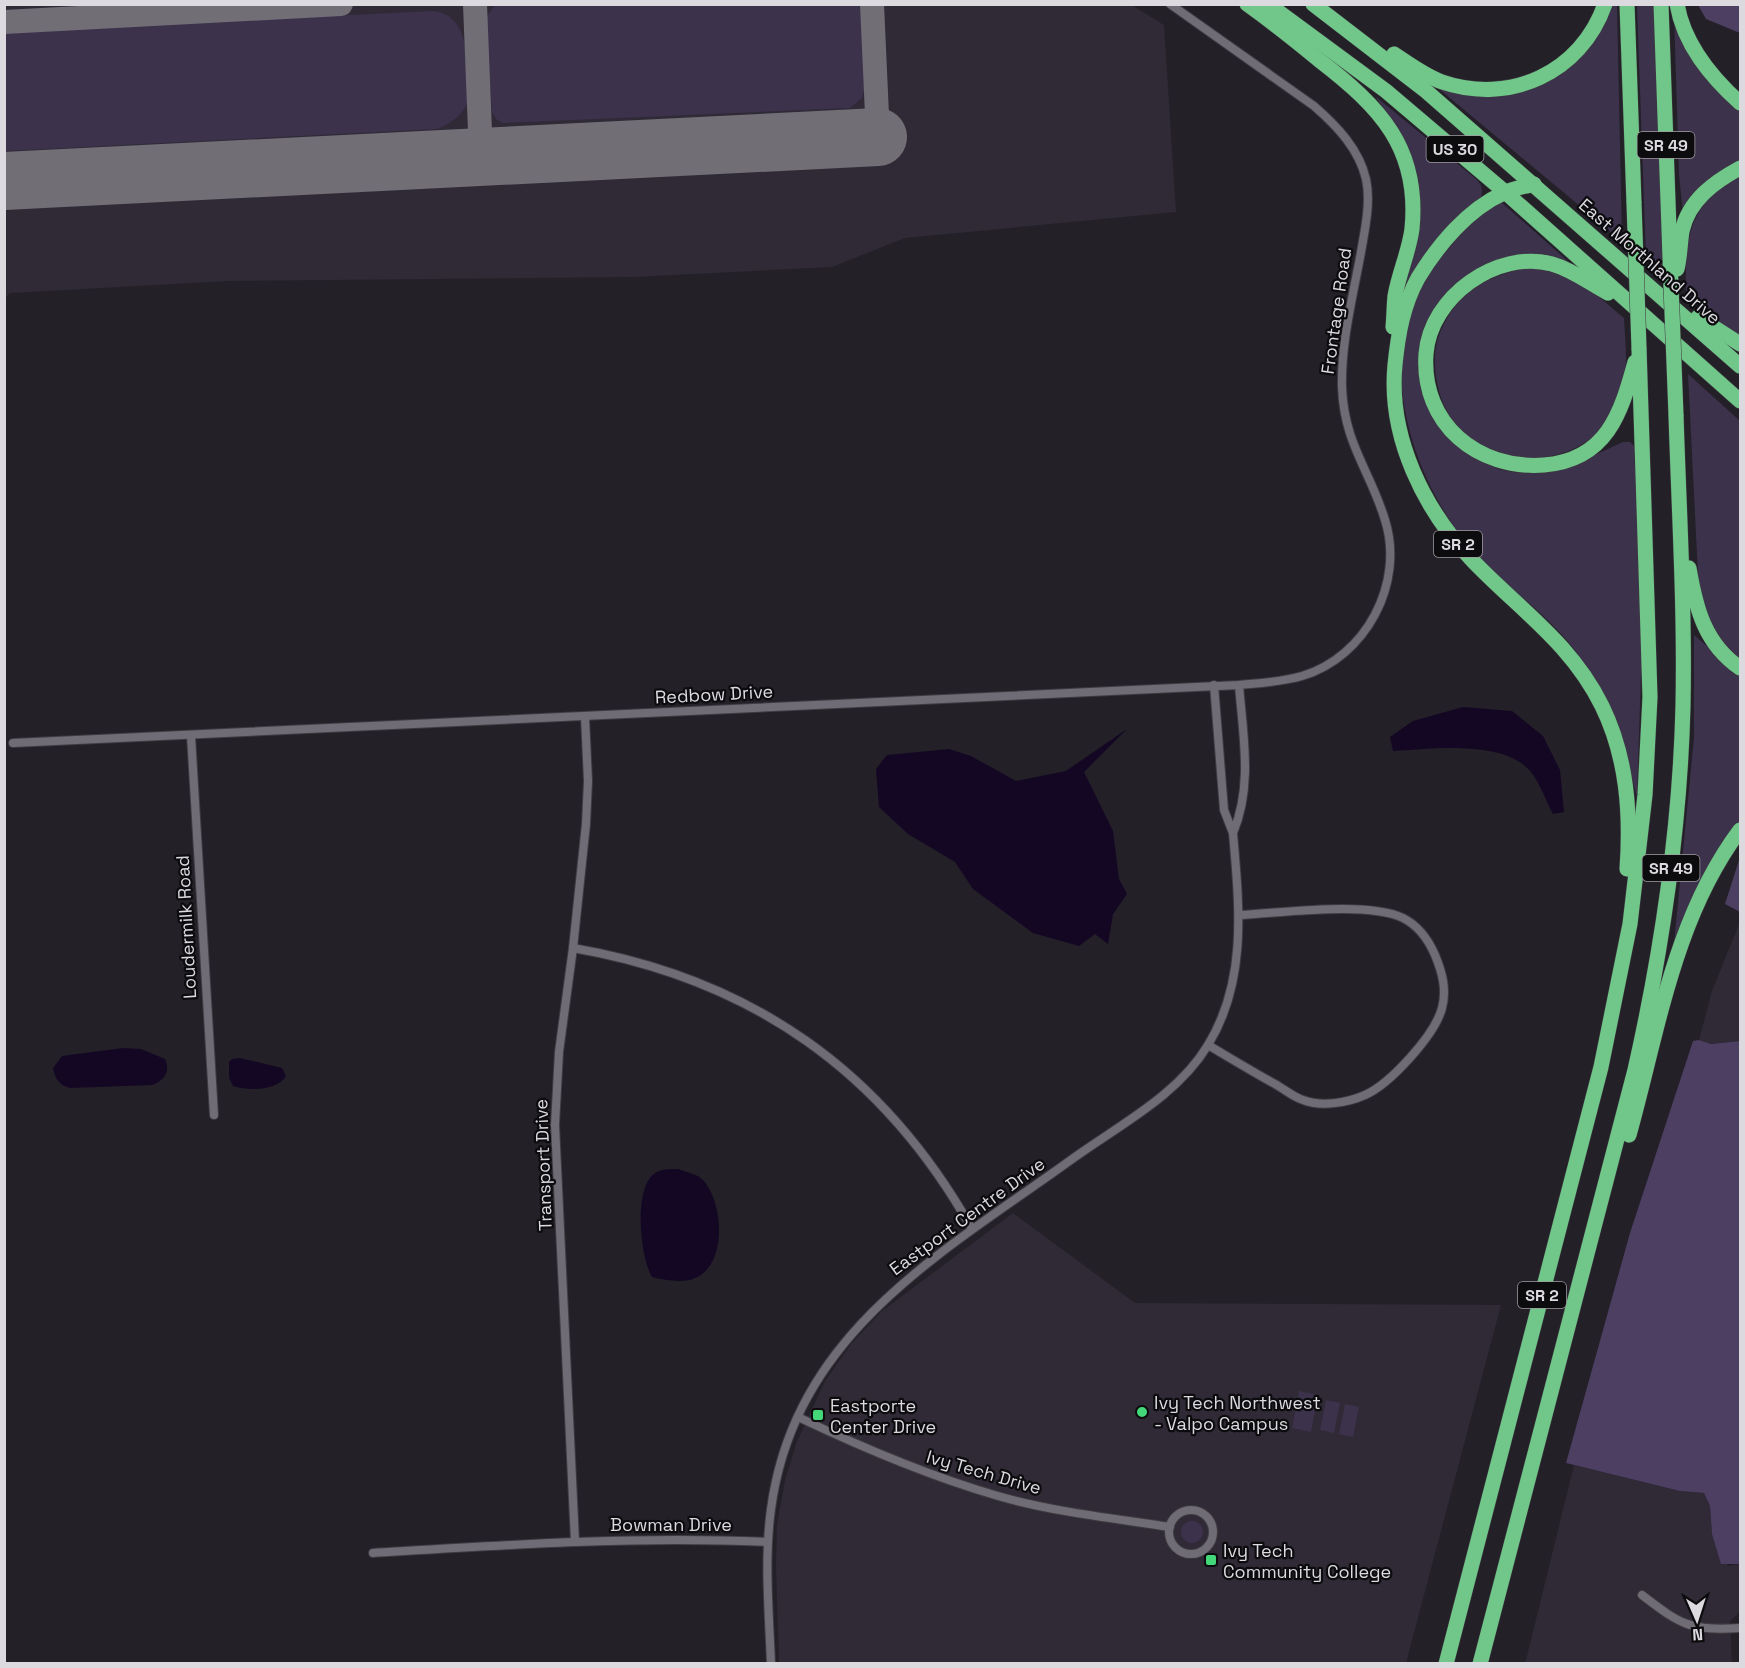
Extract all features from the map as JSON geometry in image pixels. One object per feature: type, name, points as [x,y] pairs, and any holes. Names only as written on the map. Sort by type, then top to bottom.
[{"type":"highway","points":[[1247,4],[1342,77],[1377,109],[1395,135],[1407,164],[1413,196],[1412,231],[1395,296],[1392,339],[1394,380]]},
{"type":"highway","name":"US 30","points":[[1268,4],[1386,91],[1505,192],[1740,401]]},
{"type":"highway","points":[[1314,4],[1338,14],[1410,65],[1440,81],[1470,89],[1497,90],[1526,85],[1553,72],[1578,51],[1595,27],[1605,4]]},
{"type":"highway","name":"US 30","points":[[1314,4],[1426,91],[1534,184]]},
{"type":"highway","name":"SR 49","points":[[1628,4],[1639,348],[1636,379],[1650,697],[1645,795],[1630,924]]},
{"type":"highway","name":"SR 49","points":[[1597,1216],[1652,997],[1669,892],[1678,801],[1683,707],[1676,415],[1661,4]]},
{"type":"highway","points":[[1677,4],[1692,48],[1714,79],[1740,104]]},
{"type":"highway","points":[[1671,286],[1678,265],[1683,229],[1692,207],[1715,182],[1740,168]]},
{"type":"highway","name":"SR 2","points":[[1446,1664],[1601,1067],[1630,924],[1626,888],[1630,831],[1627,789],[1618,748],[1602,705],[1577,665],[1549,630],[1474,562],[1444,527],[1418,482],[1404,448],[1395,409],[1394,380],[1398,333],[1416,282],[1427,264],[1457,227],[1505,192],[1534,184]]},
{"type":"highway","name":"East Morthland Drive","points":[[1534,184],[1740,366]]},
{"type":"highway","points":[[1632,306],[1576,274],[1550,264],[1502,265],[1479,275],[1456,294],[1431,333],[1426,354],[1429,385],[1439,414],[1459,440],[1489,459],[1521,467],[1559,464],[1587,450],[1611,430],[1636,379]]},
{"type":"highway","points":[[1650,286],[1740,344]]},
{"type":"highway","points":[[1679,513],[1695,601],[1702,624],[1719,651],[1740,668]]},
{"type":"highway","name":"SR 2","points":[[1480,1664],[1597,1216],[1617,1177],[1688,921],[1712,875],[1740,830]]},
{"type":"street","name":"Frontage Road","points":[[1170,4],[1314,106],[1336,125],[1349,143],[1366,180],[1366,227],[1346,336],[1342,390],[1351,444],[1386,520],[1390,543],[1390,566],[1386,589],[1377,614],[1362,635],[1336,659],[1302,676],[1239,685]]},
{"type":"street","name":"Redbow Drive","points":[[13,743],[1239,685]]},
{"type":"street","name":"Eastport Centre Drive","points":[[1233,833],[1243,809],[1247,781],[1239,685]]},
{"type":"street","name":"Eastport Centre Drive","points":[[771,1664],[767,1542],[780,1468],[798,1417],[821,1370],[866,1315],[906,1279],[972,1229],[1149,1106],[1186,1072],[1208,1045],[1233,984],[1240,915],[1233,833],[1224,810],[1214,686]]},
{"type":"street","name":"Transport Drive","points":[[575,1541],[555,1125],[559,1052],[586,824],[588,781],[585,717]]},
{"type":"street","name":"Loudermilk Road","points":[[191,736],[214,1115]]},
{"type":"street","points":[[1208,1045],[1303,1101],[1347,1102],[1368,1094],[1407,1059],[1436,1024],[1442,1008],[1444,987],[1437,960],[1421,931],[1404,918],[1383,911],[1359,910],[1240,915]]},
{"type":"street","points":[[573,948],[642,962],[681,975],[741,1001],[785,1025],[868,1091],[895,1119],[953,1195],[972,1229]]},
{"type":"street","name":"Ivy Tech Drive","points":[[798,1417],[857,1446],[918,1470],[999,1496],[1089,1515],[1170,1527]]},
{"type":"street","points":[[1192,1509],[1207,1516],[1214,1533],[1209,1546],[1197,1554],[1190,1554],[1176,1548],[1171,1542],[1170,1527],[1178,1514],[1192,1509]]},
{"type":"street","name":"Bowman Drive","points":[[373,1553],[575,1541],[677,1538],[767,1542]]},
{"type":"street","points":[[1642,1594],[1682,1624],[1702,1629],[1740,1628]]},
{"type":"shaded area","points":[[496,4],[862,5],[864,90],[862,98],[850,108],[503,123],[496,119],[492,112],[486,27],[486,17]]},
{"type":"shaded area","points":[[1130,4],[1164,25],[1176,212],[905,238],[832,267],[635,277],[228,281],[10,293],[5,298],[5,5]]},
{"type":"shaded area","points":[[1611,5],[1617,5],[1622,241],[1433,84],[1519,87],[1531,86],[1552,79],[1575,62],[1593,41]]},
{"type":"shaded area","points":[[1637,5],[1654,5],[1663,274],[1646,258]]},
{"type":"shaded area","points":[[1698,5],[1740,5],[1740,33],[1706,19]]},
{"type":"shaded area","points":[[433,11],[452,19],[462,34],[469,90],[468,102],[460,114],[438,129],[5,151],[5,32]]},
{"type":"shaded area","points":[[1674,13],[1740,110],[1740,161],[1683,213],[1679,175]]},
{"type":"shaded area","points":[[1375,96],[1476,179],[1482,190],[1481,198],[1436,240],[1419,264],[1404,293],[1417,231],[1397,128]]},
{"type":"shaded area","points":[[1740,176],[1740,336],[1724,329],[1686,294],[1686,275],[1689,240],[1699,211],[1722,187]]},
{"type":"shaded area","points":[[1501,202],[1570,263],[1545,258],[1448,293],[1423,385],[1474,455],[1497,468],[1534,473],[1570,464],[1623,442],[1630,442],[1634,446],[1642,642],[1637,797],[1610,711],[1594,679],[1572,646],[1484,562],[1447,516],[1428,481],[1413,443],[1404,404],[1401,364],[1405,325],[1418,288],[1439,254],[1468,225]]},
{"type":"shaded area","points":[[1526,268],[1543,270],[1569,278],[1600,298],[1624,318],[1626,350],[1624,382],[1612,415],[1590,439],[1562,453],[1531,458],[1500,453],[1471,439],[1450,415],[1437,382],[1435,367],[1436,345],[1441,331],[1459,302],[1477,286],[1488,280]]},
{"type":"shaded area","points":[[1688,374],[1740,421],[1740,661],[1714,637],[1699,594]]},
{"type":"shaded area","points":[[1694,635],[1740,674],[1740,822],[1714,859],[1673,954],[1694,738]]},
{"type":"shaded area","points":[[1463,707],[1512,711],[1543,736],[1560,770],[1564,812],[1553,814],[1531,772],[1519,762],[1503,755],[1466,748],[1393,751],[1390,737],[1413,721]]},
{"type":"shaded area","points":[[1127,729],[1084,772],[1113,831],[1119,879],[1127,894],[1113,914],[1108,944],[1095,934],[1079,946],[1033,933],[973,889],[955,862],[908,834],[879,807],[876,769],[887,755],[949,749],[971,756],[1016,781],[1066,771]]},
{"type":"shaded area","points":[[1740,857],[1740,912],[1725,904]]},
{"type":"shaded area","points":[[1740,922],[1740,1041],[1711,1044],[1699,1040],[1712,991]]},
{"type":"shaded area","points":[[1699,1040],[1711,1044],[1740,1041],[1740,1564],[1721,1564],[1712,1534],[1710,1506],[1704,1493],[1680,1491],[1566,1463],[1630,1233],[1693,1041]]},
{"type":"shaded area","points":[[123,1048],[141,1049],[165,1059],[167,1071],[165,1075],[152,1085],[70,1088],[60,1083],[55,1075],[53,1068],[62,1056]]},
{"type":"shaded area","points":[[240,1058],[282,1068],[286,1076],[276,1085],[269,1087],[247,1089],[233,1086],[229,1078],[229,1062]]},
{"type":"shaded area","points":[[678,1169],[701,1178],[710,1190],[715,1203],[719,1234],[712,1262],[704,1272],[693,1279],[678,1281],[652,1277],[644,1255],[641,1207],[648,1181],[655,1173]]},
{"type":"shaded area","name":"Ivy Tech Northwest - Valpo Campus","points":[[1013,1213],[1135,1303],[1501,1305],[1406,1663],[779,1664],[777,1524],[785,1480],[796,1444],[825,1381],[851,1344],[882,1311]]},
{"type":"shaded area","points":[[1299,1391],[1318,1395],[1311,1432],[1292,1428]]},
{"type":"shaded area","points":[[1326,1400],[1340,1403],[1334,1433],[1320,1430]]},
{"type":"shaded area","points":[[1345,1404],[1359,1407],[1353,1437],[1339,1434]]},
{"type":"shaded area","points":[[1574,1465],[1680,1491],[1704,1493],[1710,1506],[1712,1534],[1728,1566],[1740,1564],[1740,1612],[1730,1621],[1732,1663],[1525,1664]]},
{"type":"shaded area","points":[[1188,1521],[1196,1521],[1203,1528],[1203,1536],[1196,1543],[1188,1543],[1181,1536],[1181,1528]]},
{"type":"taxiway","points":[[4,22],[341,4]]},
{"type":"taxiway","points":[[475,4],[481,157]]},
{"type":"taxiway","points":[[872,4],[878,137]]},
{"type":"runway","points":[[4,181],[878,137]]},
{"type":"place","name":"Ivy Tech Northwest - Valpo Campus","points":[[1142,1412]]},
{"type":"place","name":"Eastporte Center Drive","points":[[818,1415]]},
{"type":"place","name":"Ivy Tech Community College","points":[[1211,1560]]}]
